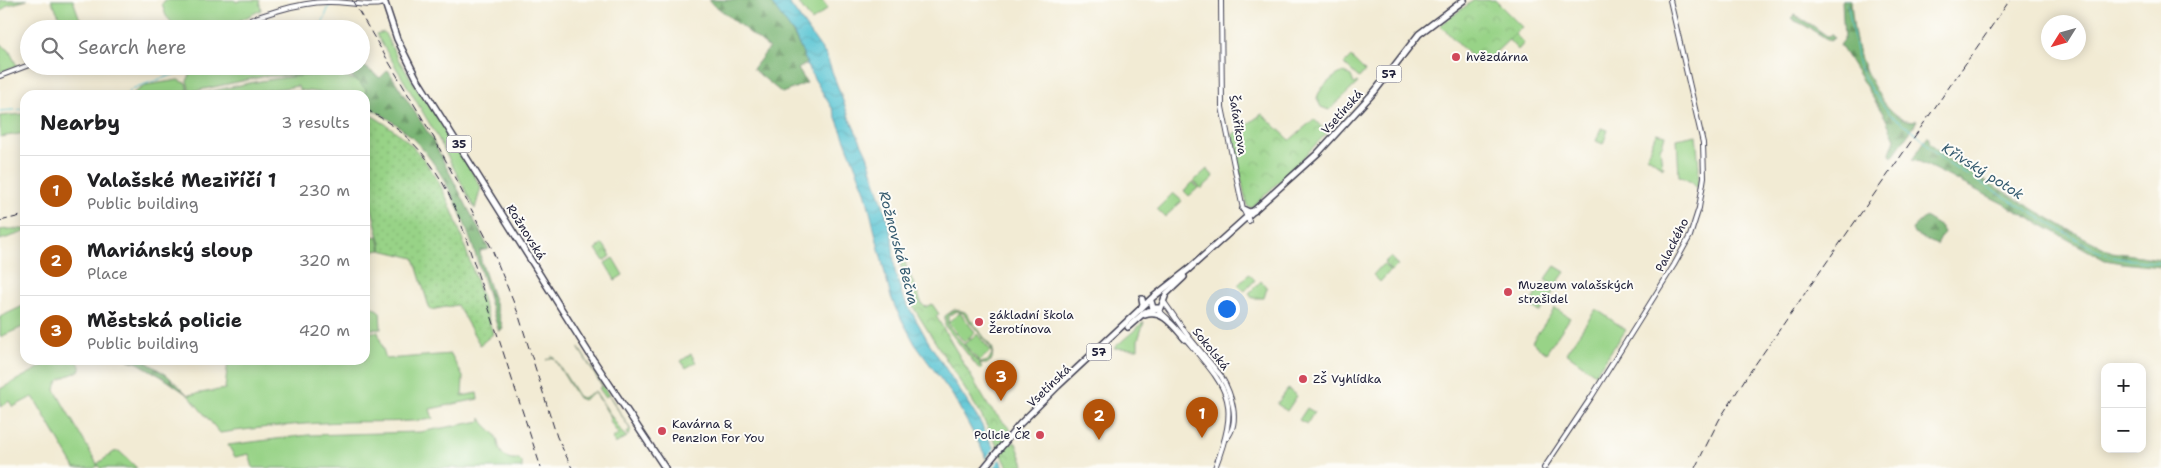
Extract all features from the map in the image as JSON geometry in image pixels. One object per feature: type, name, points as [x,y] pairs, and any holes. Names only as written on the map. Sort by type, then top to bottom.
[{"type":"main road","name":"Vsetínská","points":[[986,468],[1010,439],[1059,388],[1137,316],[1153,298],[1248,220],[1318,153],[1375,91],[1419,34],[1455,4],[1464,0]]},
{"type":"main road","name":"Rožnovská","points":[[384,2],[395,35],[412,69],[594,361],[665,468]]},
{"type":"main road","name":"Vsetínská","points":[[1164,302],[1173,287],[1307,167],[1318,153]]},
{"type":"main road","points":[[1243,209],[1249,212],[1257,210]]},
{"type":"main road","points":[[1161,297],[1164,302],[1162,308],[1156,309],[1151,304],[1153,298],[1161,297]]},
{"type":"main road","points":[[1137,316],[1142,307],[1142,299]]},
{"type":"main road","name":"Vsetínská","points":[[1137,316],[1146,311],[1156,309]]},
{"type":"main road","points":[[1137,316],[1150,313],[1160,314],[1185,339]]},
{"type":"street","name":"Šafaříkova","points":[[1221,0],[1222,107],[1243,209],[1248,220]]},
{"type":"street","name":"Palackého","points":[[1544,468],[1592,396],[1674,265],[1690,236],[1699,208],[1704,177],[1703,144],[1670,0]]},
{"type":"street","points":[[251,20],[265,14],[331,2],[370,5],[384,2]]},
{"type":"street","points":[[0,76],[20,68]]},
{"type":"street","name":"Sokolská","points":[[1164,302],[1216,369],[1226,385],[1231,398],[1233,416],[1230,434],[1225,440]]},
{"type":"street","name":"Sokolská","points":[[1156,309],[1164,314],[1213,371],[1226,394],[1230,415],[1225,440],[1215,468]]},
{"type":"green space","points":[[0,0],[27,0],[8,5],[0,12]]},
{"type":"green space","points":[[51,0],[73,0],[79,17],[82,20],[61,20]]},
{"type":"green space","points":[[165,0],[235,0],[236,2],[259,0],[261,10],[241,20],[170,20],[166,16],[162,4]]},
{"type":"green space","points":[[708,0],[769,0],[796,38],[807,63],[798,69],[807,83],[782,93],[753,69],[769,48]]},
{"type":"green space","points":[[805,0],[822,0],[828,8],[812,21],[799,4]]},
{"type":"green space","points":[[1474,0],[1495,0],[1522,27],[1493,55],[1477,63],[1440,25]]},
{"type":"green space","points":[[1842,0],[1851,0],[1858,50],[1879,96],[1897,115],[1907,120],[1917,120],[1892,157],[1890,153],[1895,139],[1885,117],[1840,45],[1844,40]]},
{"type":"green space","points":[[1794,15],[1827,36],[1832,35],[1834,38],[1830,41],[1793,20],[1791,18]]},
{"type":"green space","points":[[1511,30],[1524,43],[1518,50],[1505,36]]},
{"type":"green space","points":[[384,32],[398,59],[481,187],[475,209],[437,136],[376,34]]},
{"type":"green space","points":[[0,44],[9,50],[17,66],[0,72]]},
{"type":"green space","points":[[1351,57],[1365,71],[1359,78],[1344,64]]},
{"type":"green space","points":[[388,70],[432,139],[489,249],[480,251],[481,261],[503,328],[499,332],[456,202],[440,173],[420,146],[395,124],[370,109],[370,90],[366,89],[350,75],[370,75],[370,71],[380,78]]},
{"type":"green space","points":[[1344,72],[1351,76],[1354,84],[1358,83],[1329,110],[1321,107],[1317,99],[1320,91],[1331,79]]},
{"type":"green space","points":[[190,75],[348,75],[265,76],[199,90],[189,90],[187,81]]},
{"type":"green space","points":[[327,75],[345,77],[360,83],[366,90],[299,90],[298,86],[270,90],[219,90],[274,79]]},
{"type":"green space","points":[[178,80],[186,83],[188,90],[138,90],[146,85]]},
{"type":"green space","points":[[20,114],[20,134],[0,137],[0,116]]},
{"type":"green space","points":[[1262,114],[1290,140],[1314,119],[1327,133],[1251,208],[1247,206],[1232,135]]},
{"type":"green space","points":[[370,115],[404,139],[432,171],[442,189],[459,230],[493,334],[480,345],[457,305],[430,310],[414,258],[381,250],[370,202]]},
{"type":"green space","points":[[1601,128],[1608,130],[1603,144],[1596,141]]},
{"type":"green space","points":[[1656,133],[1665,135],[1660,147],[1663,168],[1647,156]]},
{"type":"green space","points":[[1696,135],[1699,167],[1698,186],[1696,188],[1693,183],[1679,176],[1677,139]]},
{"type":"green space","points":[[1928,136],[1930,143],[1943,156],[2066,228],[2112,252],[2161,259],[2161,267],[2105,260],[2002,203],[1920,162],[1912,160]]},
{"type":"green space","points":[[1207,169],[1214,177],[1201,189],[1194,181]]},
{"type":"green space","points":[[1193,182],[1198,188],[1189,196],[1184,191]]},
{"type":"green space","points":[[1173,193],[1182,201],[1165,217],[1157,209]]},
{"type":"green space","points":[[1925,217],[1941,227],[1944,232],[1937,245],[1914,234],[1912,229]]},
{"type":"green space","points":[[20,229],[20,234],[0,240],[0,230]]},
{"type":"green space","points":[[378,236],[381,250],[370,251],[370,237]]},
{"type":"green space","points":[[603,244],[611,256],[604,261],[596,249]]},
{"type":"green space","points":[[903,252],[906,266],[922,304],[925,307],[932,304],[939,314],[936,316],[989,407],[1011,430],[1003,438],[1011,445],[1014,442],[1016,443],[1024,465],[1019,468],[1008,467],[980,413],[915,310],[909,297],[898,254]]},
{"type":"green space","points":[[1390,257],[1398,265],[1391,271],[1384,263]]},
{"type":"green space","points":[[613,258],[623,275],[615,280],[605,263]]},
{"type":"green space","points":[[1383,264],[1390,271],[1380,282],[1373,275]]},
{"type":"green space","points":[[1555,266],[1565,272],[1555,286],[1545,280]]},
{"type":"green space","points":[[1249,274],[1255,280],[1245,291],[1238,285]]},
{"type":"green space","points":[[1261,281],[1267,288],[1264,298],[1252,298],[1249,293]]},
{"type":"green space","points":[[1543,283],[1554,291],[1540,312],[1529,305]]},
{"type":"green space","points":[[370,305],[380,312],[381,329],[370,329]]},
{"type":"green space","points":[[20,307],[20,328],[0,337],[0,317]]},
{"type":"green space","points":[[1555,308],[1570,318],[1546,353],[1532,342]]},
{"type":"green space","points":[[955,309],[965,312],[993,349],[992,360],[987,364],[979,364],[982,368],[980,370],[945,326],[945,316]],"holes":[[[956,311],[963,313],[991,348],[992,354],[988,361],[981,363],[975,359],[948,325],[948,316]]]},
{"type":"green space","points":[[1596,309],[1626,330],[1595,374],[1566,353]]},
{"type":"green space","points":[[960,313],[975,332],[964,342],[948,322]]},
{"type":"green space","points":[[1144,322],[1138,340],[1138,349],[1114,348]]},
{"type":"green space","points":[[370,332],[378,332],[386,359],[451,354],[463,377],[462,396],[477,393],[478,399],[430,409],[433,419],[300,424],[220,433],[188,395],[225,389],[227,365],[370,365]]},
{"type":"green space","points":[[977,334],[991,351],[979,361],[964,344]]},
{"type":"green space","points":[[578,347],[609,395],[605,397],[599,388],[602,386]]},
{"type":"green space","points":[[691,354],[696,362],[686,368],[681,361]]},
{"type":"green space","points":[[553,356],[579,397],[583,398],[595,391],[623,434],[627,437],[615,444],[613,438],[618,434],[609,419],[611,418],[595,392],[583,400],[578,398],[553,357],[546,360]]},
{"type":"green space","points":[[45,365],[80,365],[80,370],[61,379],[56,385],[55,390],[98,466],[94,468],[75,468],[34,398],[32,397],[13,407],[9,401],[0,407],[0,389]]},
{"type":"green space","points":[[141,365],[151,365],[167,375],[188,395]]},
{"type":"green space","points":[[1288,389],[1297,396],[1287,411],[1277,404]]},
{"type":"green space","points":[[1307,408],[1314,412],[1307,424],[1299,420]]},
{"type":"green space","points":[[481,418],[496,436],[502,454],[511,459],[519,459],[522,462],[522,468],[253,468],[249,454],[235,457],[228,445],[308,435],[420,432],[481,421]]},
{"type":"green space","points":[[119,451],[137,468],[100,468],[97,464],[114,452]]},
{"type":"water","points":[[769,0],[787,0],[826,55],[849,117],[867,155],[885,211],[892,237],[895,271],[902,295],[928,341],[980,422],[1004,468],[989,468],[984,453],[953,396],[915,344],[896,309],[890,294],[865,191],[833,110],[806,65],[807,63],[794,34]]},
{"type":"pier","points":[[996,446],[1001,457],[993,468],[987,468],[984,461]]},
{"type":"waterway","name":"Křivský potok","points":[[1847,0],[1857,58],[1860,69],[1870,88],[1890,114],[1922,138],[1930,149],[1950,165],[2097,251],[2116,258],[2161,263]]},
{"type":"waterway","points":[[324,20],[330,4]]},
{"type":"waterway","points":[[131,90],[173,75]]},
{"type":"waterway","points":[[0,111],[20,109]]},
{"type":"railway","points":[[352,0],[364,20]]},
{"type":"railway","points":[[1695,468],[1719,420],[1745,379],[2010,0]]},
{"type":"railway","points":[[370,30],[434,138],[491,247],[518,313],[557,437],[572,468]]},
{"type":"railway","points":[[370,112],[397,129],[410,141],[443,183],[459,217],[541,468]]},
{"type":"railway","points":[[0,221],[20,216]]},
{"type":"place","name":"hvězdárna","points":[[1456,57]]},
{"type":"place","name":"Muzeum valašských strašidel","points":[[1508,292]]},
{"type":"place","name":"základní škola Žerotínova","points":[[979,322]]},
{"type":"place","name":"ZŠ Vyhlídka","points":[[1303,379]]},
{"type":"place","name":"Městská policie","points":[[1001,401]]},
{"type":"place","name":"Kavárna & Penzion For You","points":[[662,431]]},
{"type":"place","name":"Policie ČR","points":[[1040,435]]},
{"type":"place","name":"Valašské Meziříčí 1","points":[[1202,438]]},
{"type":"place","name":"Mariánský sloup","points":[[1099,440]]},
{"type":"water label","name":"Rožnovská Bečva","points":[[899,248]]}]
